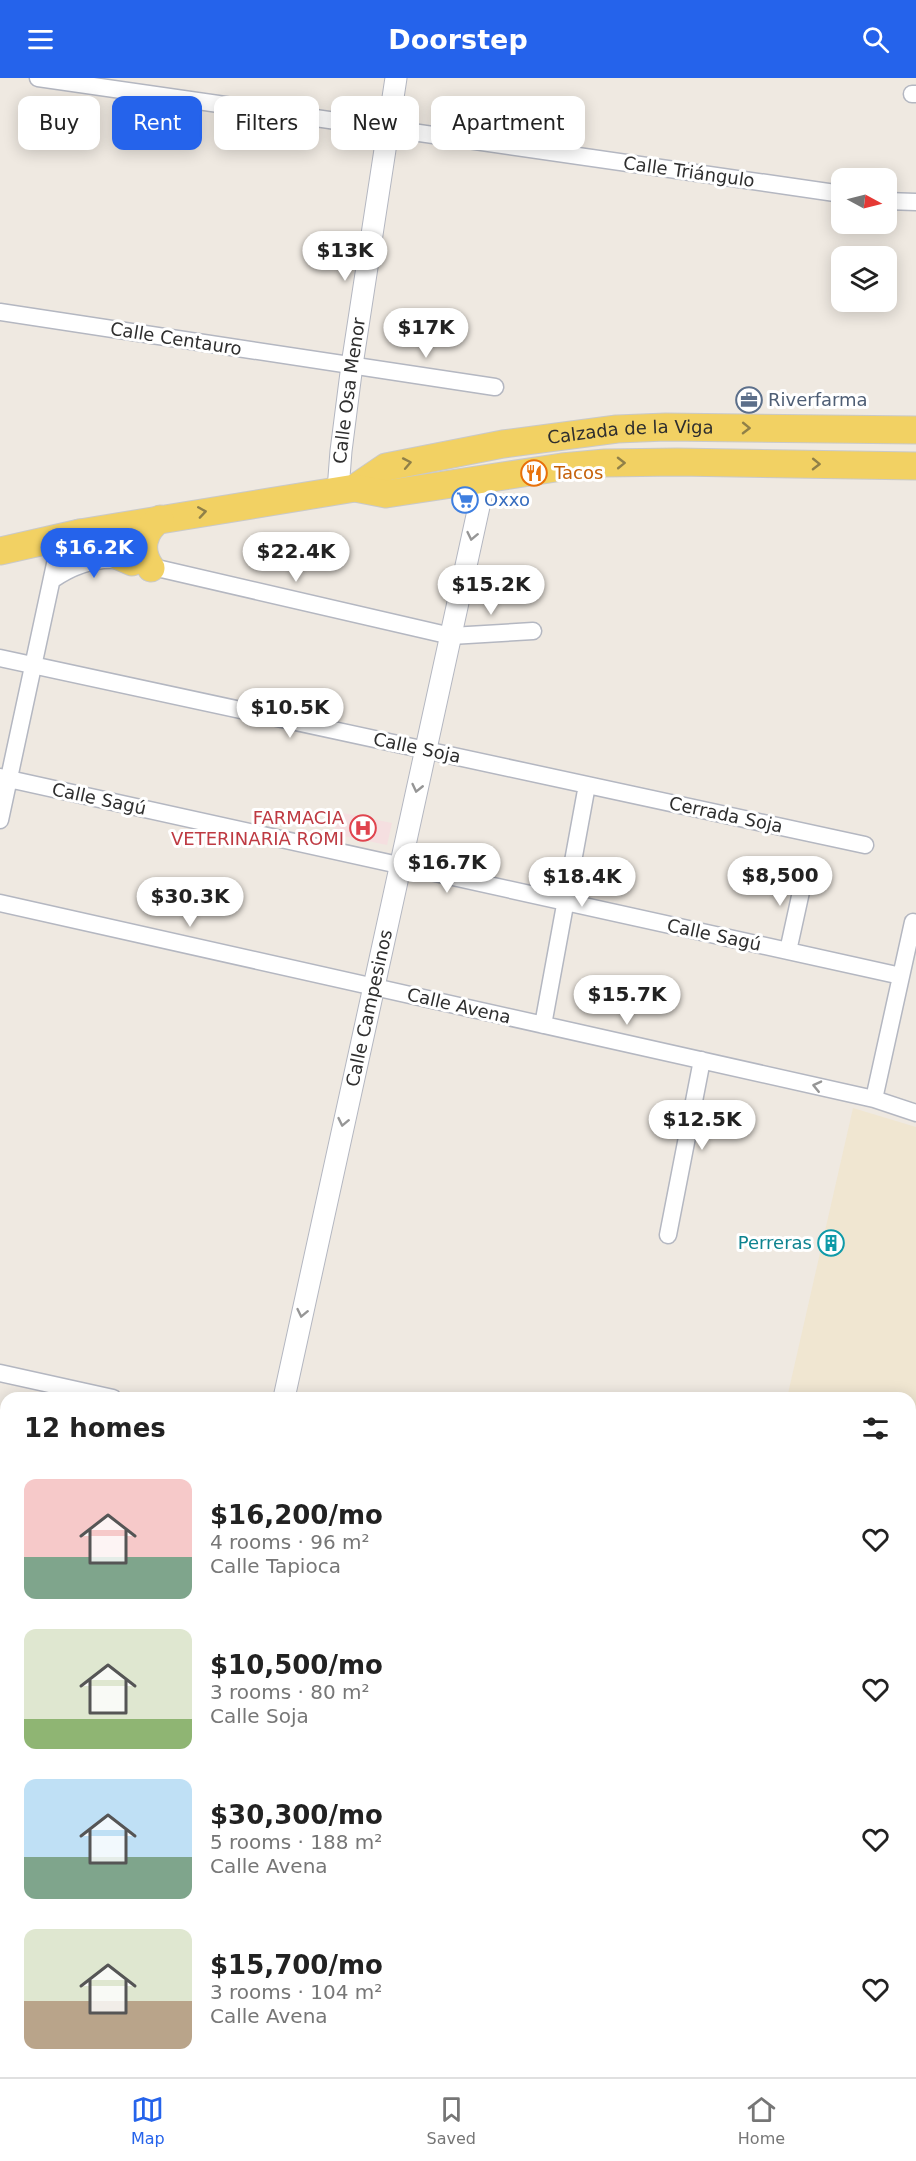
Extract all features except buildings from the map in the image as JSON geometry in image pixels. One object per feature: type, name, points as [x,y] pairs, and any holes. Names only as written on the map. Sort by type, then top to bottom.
[{"type":"main road","name":"Calzada de la Viga","points":[[347,489],[386,467],[503,444],[607,430],[666,427],[916,430]]},
{"type":"main road","name":"Calzada de la Viga","points":[[0,550],[159,519],[347,489],[386,494],[562,467],[605,463],[916,466]]},
{"type":"main road","points":[[70,535],[142,565],[145,557],[143,544],[148,530],[159,519]]},
{"type":"street","name":"Calle Triángulo","points":[[38,78],[331,121]]},
{"type":"street","name":"Calle Osa Menor","points":[[394,96],[396,78]]},
{"type":"street","name":"Calle Triángulo","points":[[419,133],[831,193]]},
{"type":"street","name":"Calle Osa Menor","points":[[347,489],[340,451],[386,150]]},
{"type":"street","points":[[897,201],[916,202]]},
{"type":"street","name":"Calle Centauro","points":[[0,312],[495,387]]},
{"type":"street","name":"Calle Campesinos","points":[[285,1392],[485,479]]},
{"type":"street","points":[[0,820],[4,778],[52,580],[70,535]]},
{"type":"street","points":[[52,580],[69,569],[88,562],[110,560],[142,565],[451,636],[533,631]]},
{"type":"street","name":"Calle Soja","points":[[0,658],[587,785]]},
{"type":"street","name":"Calle Sagú","points":[[4,778],[901,976]]},
{"type":"street","points":[[543,1025],[587,785]]},
{"type":"street","name":"Cerrada Soja","points":[[587,785],[865,845]]},
{"type":"street","points":[[788,951],[806,869]]},
{"type":"street","name":"Calle Avena","points":[[0,903],[874,1099],[916,1113]]},
{"type":"street","points":[[874,1099],[913,922]]},
{"type":"street","points":[[668,1235],[702,1060]]},
{"type":"street","points":[[0,1373],[86,1392]]},
{"type":"shaded area","name":"FARMACIA VETERINARIA ROMI","points":[[338,812],[392,823],[387,845],[334,834]]},
{"type":"shaded area","points":[[853,1108],[916,1127],[916,1392],[788,1392]]},
{"type":"place","name":"Riverfarma","points":[[749,400]]},
{"type":"place","name":"Tacos","points":[[534,473]]},
{"type":"place","name":"Oxxo","points":[[465,500]]},
{"type":"place","name":"FARMACIA VETERINARIA ROMI","points":[[363,828]]},
{"type":"place","name":"Perreras","points":[[831,1243]]}]
